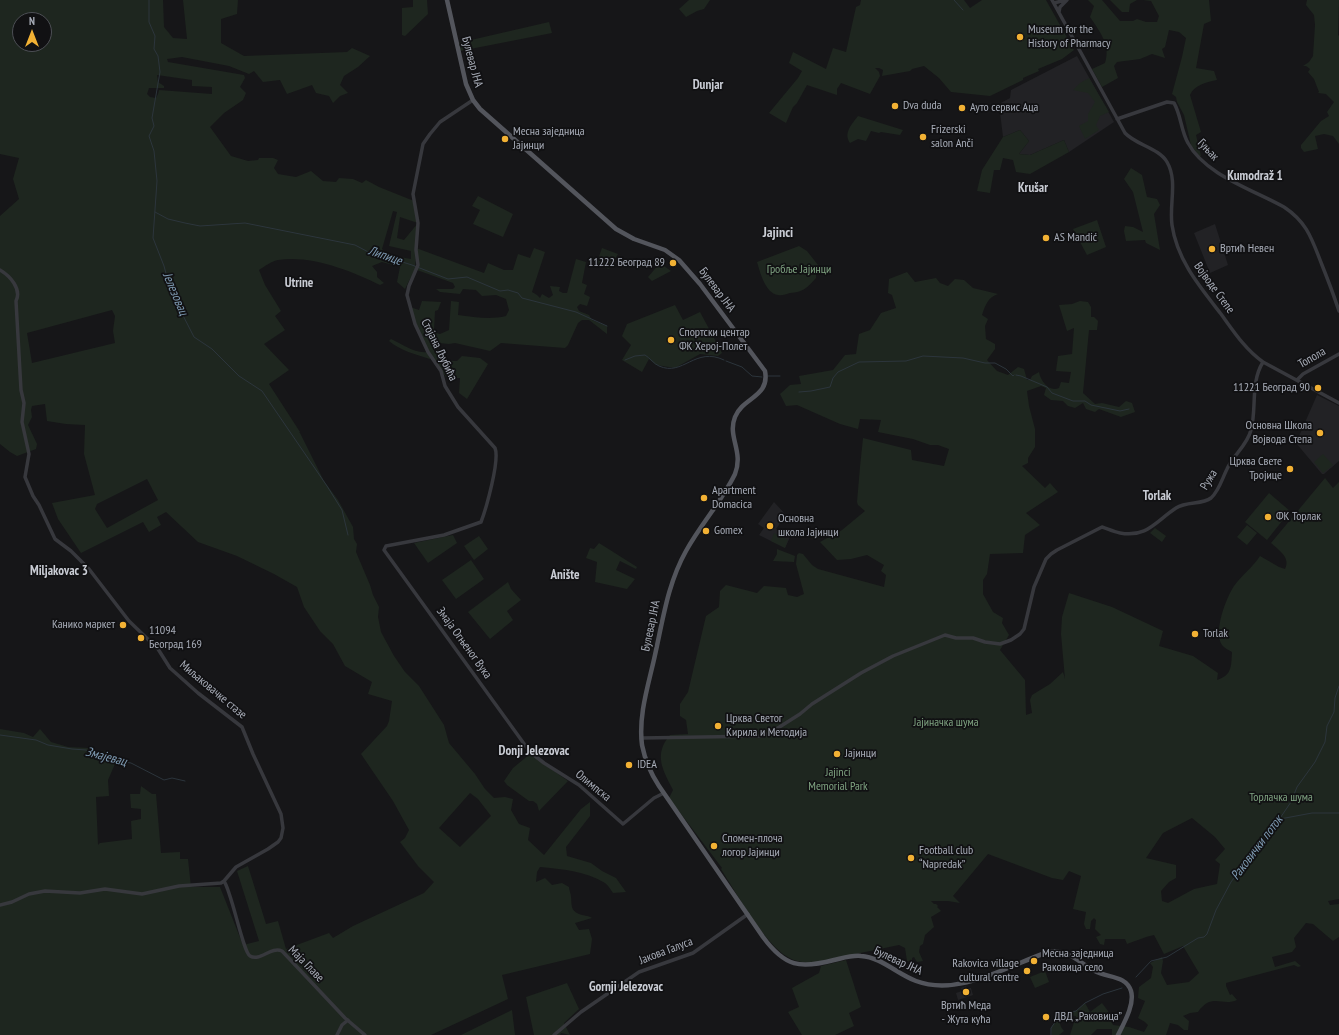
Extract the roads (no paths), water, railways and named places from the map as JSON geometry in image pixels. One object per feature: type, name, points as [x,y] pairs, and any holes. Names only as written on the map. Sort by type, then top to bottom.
[{"type":"main road","name":"Булевар ЈНА","points":[[447,0],[463,74],[473,100],[487,115],[616,229],[634,239],[665,250],[679,260],[700,284],[765,371],[765,382],[762,390],[740,408],[733,424],[733,433],[738,456],[738,465],[735,474],[686,550],[673,579],[665,606],[645,702],[642,738],[648,764],[663,791],[774,951],[794,964],[813,965],[849,957],[867,956],[876,959],[914,980],[932,985],[948,986],[965,984],[1048,952],[1066,952],[1095,972],[1118,978],[1129,987],[1131,1002],[1118,1035]]},
{"type":"street","points":[[1053,1],[1066,0]]},
{"type":"street","points":[[1059,13],[1060,7],[1066,0]]},
{"type":"street","name":"Војводе Степе","points":[[1053,1],[1125,133],[1158,153],[1166,161],[1172,181],[1172,229],[1186,267],[1240,341],[1251,352],[1263,362],[1339,403]]},
{"type":"street","name":"Стојана Љубића","points":[[386,546],[444,535],[481,522],[495,469],[496,452],[490,442],[468,419],[444,384],[441,372],[428,352],[415,324],[407,293],[418,267],[416,250],[418,223],[413,194],[422,146],[440,122],[473,100]]},
{"type":"street","name":"Гуњак","points":[[1117,119],[1167,102],[1174,103],[1186,139],[1201,161],[1223,176],[1284,207],[1293,213],[1304,224],[1313,240],[1339,312]]},
{"type":"street","name":"Миљаковачке стазе","points":[[0,270],[17,288],[18,296],[16,301],[21,386],[24,403],[22,422],[29,454],[24,475],[55,539],[71,551],[89,569],[129,621],[158,649],[170,668],[198,693],[242,727],[253,754],[282,814],[283,828],[281,838],[278,842],[268,850],[238,866],[230,872],[224,881]]},
{"type":"street","name":"Топола","points":[[1297,380],[1303,374],[1339,354]]},
{"type":"street","name":"Ружа","points":[[642,738],[762,736],[770,733],[800,714],[820,698],[871,667],[943,636],[973,638],[997,644],[1007,642],[1024,629],[1034,586],[1045,562],[1049,556],[1057,550],[1101,528],[1124,533],[1146,531],[1180,506],[1206,501],[1212,496],[1229,465],[1250,435],[1255,381],[1263,362]]},
{"type":"street","name":"Змаја Огњеног Вука","points":[[386,546],[384,551],[530,752]]},
{"type":"street","name":"Олимпска","points":[[530,752],[544,763],[579,785],[623,824],[630,816],[663,791]]},
{"type":"street","points":[[0,905],[12,902],[29,894],[45,892],[80,893],[97,889],[105,889],[142,894],[175,886],[217,883],[224,881]]},
{"type":"street","name":"Маја Главе","points":[[224,881],[233,905],[247,954],[257,957],[274,950],[282,951],[348,1020],[365,1035]]},
{"type":"street","name":"Јакова Галуса","points":[[554,1035],[581,1012],[633,976],[647,968],[693,953],[748,914]]},
{"type":"street","points":[[337,1035],[342,1025],[348,1020]]},
{"type":"waterway","name":"Јелезовац","points":[[149,0],[149,22],[155,36],[154,49],[158,56],[160,72],[152,118],[154,126],[149,136],[154,151],[157,181],[153,238],[164,266],[171,292],[194,337],[212,349],[239,376],[262,391],[342,510],[348,535]]},
{"type":"waterway","points":[[954,0],[963,10]]},
{"type":"waterway","name":"Липице","points":[[155,212],[168,219],[200,226],[245,223],[355,245],[374,255],[383,256],[412,265],[448,279],[467,277],[500,291],[508,290],[518,293],[522,298],[576,312],[607,326]]},
{"type":"waterway","points":[[625,360],[635,356],[645,355],[657,365],[667,368],[675,368],[705,357],[714,357],[724,360]]},
{"type":"waterway","points":[[799,392],[830,387],[833,378],[838,372],[859,362],[906,361],[923,356],[963,358],[985,363],[995,363],[1006,369],[1013,376],[1014,375]]},
{"type":"waterway","points":[[726,361],[742,367],[752,376],[762,377]]},
{"type":"waterway","points":[[1016,375],[1047,387],[1052,393],[1073,401],[1085,401],[1091,405],[1120,411],[1129,409]]},
{"type":"waterway","points":[[768,376],[780,376]]},
{"type":"waterway","name":"Раковички поток","points":[[1136,977],[1151,961],[1167,957],[1207,934],[1216,910],[1231,882],[1253,851],[1274,827],[1291,802],[1297,787],[1315,762],[1325,742],[1327,726],[1334,712],[1335,698],[1339,686]]},
{"type":"waterway","name":"Змајевац","points":[[0,735],[36,740],[48,745],[86,750],[112,760],[131,763],[164,780],[172,778],[185,781]]},
{"type":"waterway","points":[[1280,819],[1312,813],[1339,813]]},
{"type":"waterway","name":"Раковички поток","points":[[1051,1035],[1051,1028],[1062,1014],[1076,1011],[1085,1003],[1103,994],[1122,988]]},
{"type":"place","name":"Museum for the History of Pharmacy","points":[[1020,37]]},
{"type":"place","name":"Dva duda","points":[[895,106]]},
{"type":"place","name":"Ауто сервис Аца","points":[[962,108]]},
{"type":"place","name":"Frizerski salon Anči","points":[[923,137]]},
{"type":"place","name":"Месна заједница Јајинци","points":[[505,139]]},
{"type":"place","name":"AS Mandić","points":[[1046,238]]},
{"type":"place","name":"Вртић Невен","points":[[1212,249]]},
{"type":"place","name":"11222 Београд 89","points":[[673,263]]},
{"type":"place","name":"Спортски центар ФК Херој-Полет","points":[[671,340]]},
{"type":"place","name":"11221 Београд 90","points":[[1318,388]]},
{"type":"place","name":"Основна Школа Војвода Степа","points":[[1320,433]]},
{"type":"place","name":"Црква Свете Тројице","points":[[1290,469]]},
{"type":"place","name":"Apartment Domacica","points":[[704,498]]},
{"type":"place","name":"ФК Торлак","points":[[1268,517]]},
{"type":"place","name":"Основна школа Јајинци","points":[[770,526]]},
{"type":"place","name":"Gomex","points":[[706,531]]},
{"type":"place","name":"Канико маркет","points":[[123,625]]},
{"type":"place","name":"Torlak","points":[[1195,634]]},
{"type":"place","name":"11094 Београд 169","points":[[141,638]]},
{"type":"place","name":"Црква Светог Кирила и Методија","points":[[718,726]]},
{"type":"place","name":"Јајинци","points":[[837,754]]},
{"type":"place","name":"IDEA","points":[[629,765]]},
{"type":"place","name":"Спомен-плоча логор Јајинци","points":[[714,846]]},
{"type":"place","name":"Football club “Napredak”","points":[[911,858]]},
{"type":"place","name":"Месна заједница Раковица село","points":[[1034,961]]},
{"type":"place","name":"Rakovica village cultural centre","points":[[1027,971]]},
{"type":"place","name":"Вртић Меда - Жута кућа","points":[[966,992]]},
{"type":"place","name":"ДВД „Раковица”","points":[[1046,1017]]},
{"type":"district","name":"Dunjar","points":[[708,85]]},
{"type":"district","name":"Kumodraž 1","points":[[1255,176]]},
{"type":"district","name":"Krušar","points":[[1033,188]]},
{"type":"district","name":"Jajinci","points":[[778,233]]},
{"type":"district","name":"Utrine","points":[[299,283]]},
{"type":"district","name":"Torlak","points":[[1157,496]]},
{"type":"district","name":"Miljakovac 3","points":[[59,571]]},
{"type":"district","name":"Anište","points":[[565,575]]},
{"type":"district","name":"Donji Jelezovac","points":[[534,751]]},
{"type":"district","name":"Gornji Jelezovac","points":[[626,987]]},
{"type":"park label","name":"Гробље Јајинци","points":[[799,270]]},
{"type":"park label","name":"Јајиначка шума","points":[[946,723]]},
{"type":"park label","name":"Jajinci Memorial Park","points":[[838,780]]},
{"type":"park label","name":"Торлачка шума","points":[[1281,798]]}]
